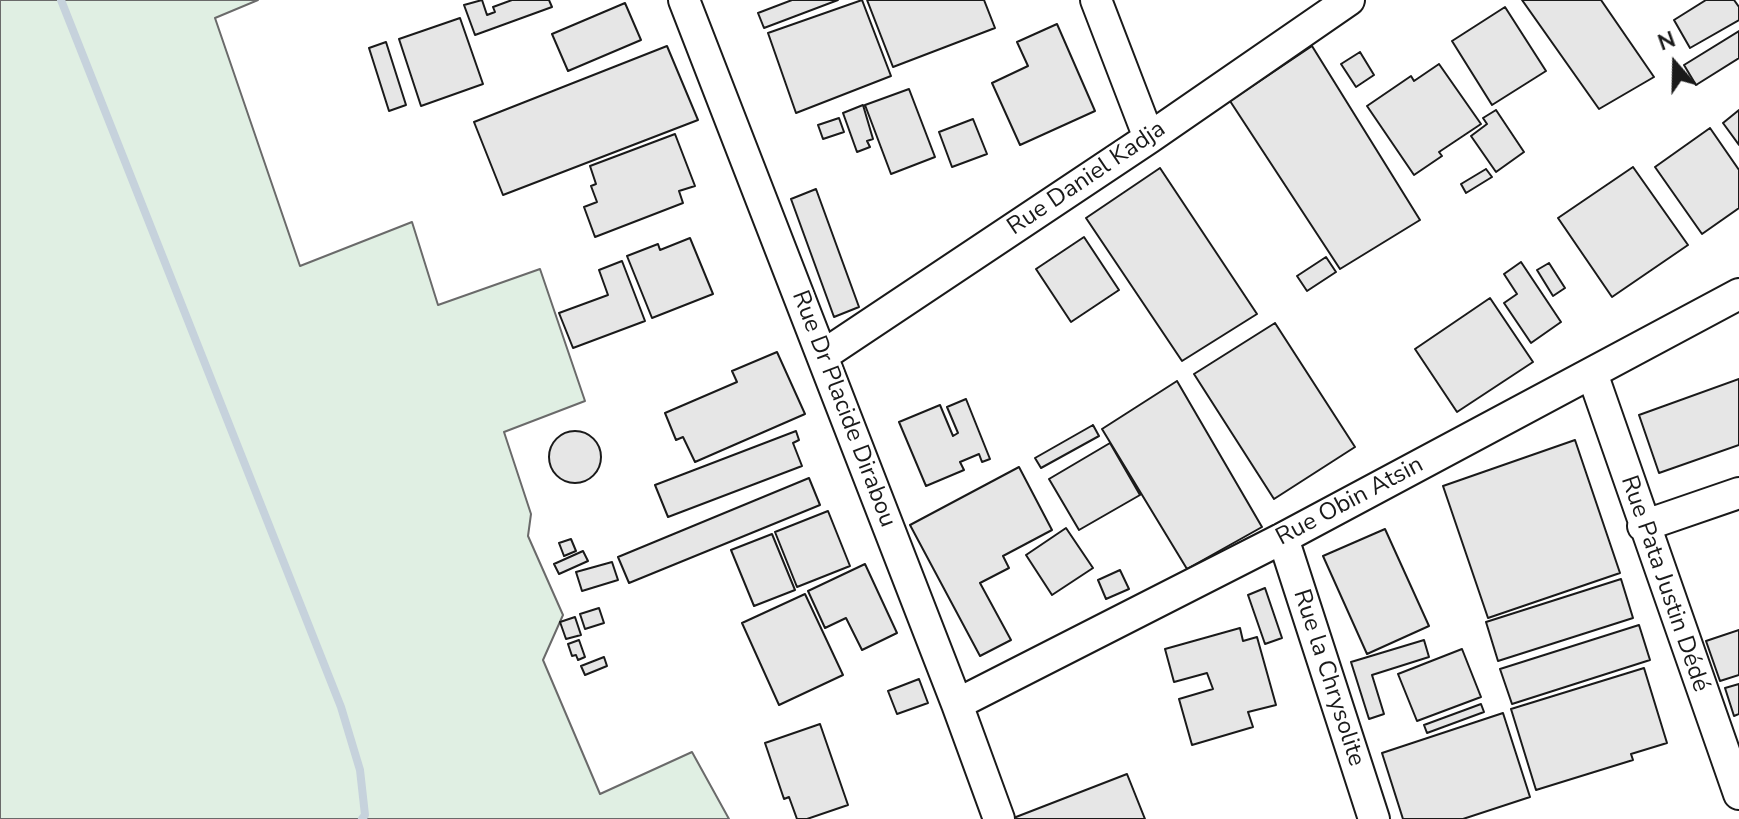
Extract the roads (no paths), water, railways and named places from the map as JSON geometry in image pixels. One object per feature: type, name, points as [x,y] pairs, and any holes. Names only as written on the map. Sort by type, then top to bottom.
[{"type":"street","name":"Rue Dr Placide Dirabou","points":[[684,0],[999,819]]},
{"type":"street","points":[[1096,0],[1149,138]]},
{"type":"street","name":"Rue Daniel Kadja","points":[[822,356],[1349,0]]},
{"type":"street","name":"Rue Obin Atsin","points":[[957,704],[1283,538],[1739,294]]},
{"type":"street","name":"Rue Pata Justin Dédé","points":[[1592,373],[1739,794]]},
{"type":"street","points":[[1643,526],[1739,493]]},
{"type":"street","name":"Rue la Chrysolite","points":[[1283,538],[1374,819]]},
{"type":"waterway","points":[[61,0],[341,707],[360,770],[365,815],[362,819]]}]
